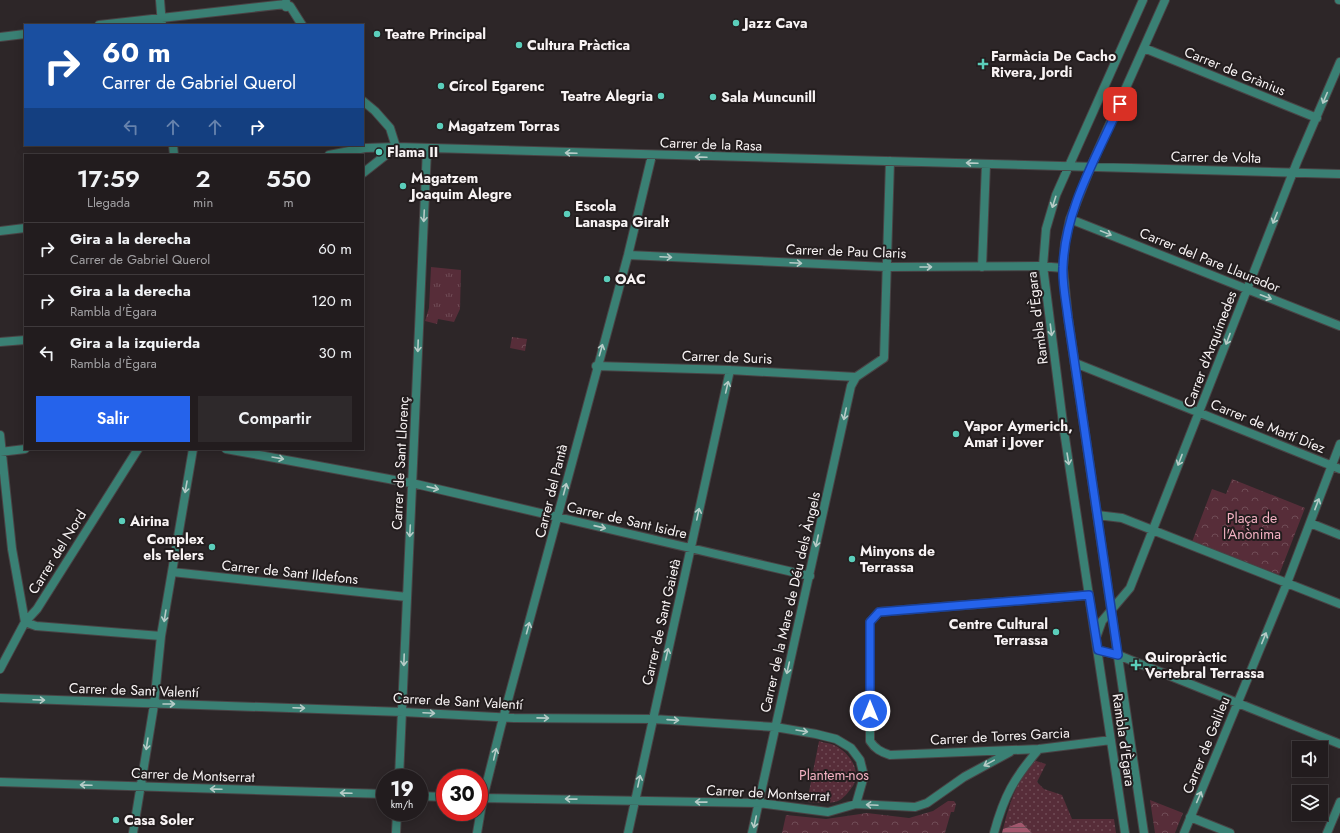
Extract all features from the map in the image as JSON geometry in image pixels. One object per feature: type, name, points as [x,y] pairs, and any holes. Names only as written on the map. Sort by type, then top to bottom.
[{"type":"street","points":[[160,0],[161,21]]},
{"type":"street","name":"Rambla d'Ègara","points":[[1125,833],[1097,640],[1064,431],[1043,266],[1046,229],[1056,195],[1143,0]]},
{"type":"street","name":"Rambla d'Ègara","points":[[1144,833],[1075,363],[1063,268],[1064,243],[1070,219],[1091,166],[1165,0]]},
{"type":"street","points":[[114,24],[161,21],[286,4],[290,6],[301,24]]},
{"type":"street","points":[[0,37],[24,34]]},
{"type":"street","name":"Carrer de Grànius","points":[[1144,48],[1317,118]]},
{"type":"street","name":"Carrer d'Arquímedes","points":[[1097,640],[1098,628],[1102,621],[1112,612],[1130,588],[1247,289],[1340,62]]},
{"type":"street","points":[[364,102],[375,111],[390,128],[396,148],[364,172]]},
{"type":"street","name":"Carrer de la Rasa","points":[[336,154],[365,148],[396,148],[1068,166]]},
{"type":"street","name":"Carrer de Sant Llorenç","points":[[399,769],[427,149]]},
{"type":"street","name":"Carrer del Pantà","points":[[488,773],[596,366],[628,255],[652,155]]},
{"type":"street","points":[[856,377],[884,358],[890,161]]},
{"type":"street","points":[[982,267],[986,164]]},
{"type":"street","points":[[1068,166],[1091,166]]},
{"type":"street","name":"Carrer de Volta","points":[[1091,166],[1340,174]]},
{"type":"street","name":"Carrer del Pare Llaurador","points":[[1070,219],[1340,326]]},
{"type":"street","points":[[0,230],[24,228]]},
{"type":"street","name":"Carrer de Pau Claris","points":[[628,255],[887,267],[1043,266],[1063,268]]},
{"type":"street","points":[[0,342],[24,340]]},
{"type":"street","name":"Carrer de Martí Díez","points":[[1075,363],[1340,469]]},
{"type":"street","name":"Carrer de Suris","points":[[596,366],[730,370],[856,377]]},
{"type":"street","name":"Carrer de Sant Gaietà","points":[[628,833],[730,370]]},
{"type":"street","name":"Carrer de la Mare de Déu dels Àngels","points":[[752,833],[851,386],[856,377]]},
{"type":"street","points":[[0,435],[12,549],[25,622],[36,626],[161,636]]},
{"type":"street","name":"Carrer de Galileu","points":[[1184,833],[1310,523],[1340,444]]},
{"type":"street","points":[[1,452],[24,449]]},
{"type":"street","name":"Carrer del Nord","points":[[0,669],[25,622],[37,610],[137,450]]},
{"type":"street","points":[[133,833],[154,704],[161,636],[193,450]]},
{"type":"street","name":"Carrer de Sant Isidre","points":[[231,450],[412,483],[810,576]]},
{"type":"street","points":[[1097,516],[1122,518],[1340,604]]},
{"type":"street","points":[[1310,523],[1340,535]]},
{"type":"street","name":"Carrer de Sant Ildefons","points":[[172,572],[406,597]]},
{"type":"street","name":"Carrer de Torres Garcia","points":[[1089,595],[879,612],[870,622],[870,741],[874,747],[883,753],[890,755],[1039,749],[1111,740]]},
{"type":"street","points":[[1098,650],[1118,655],[1340,744]]},
{"type":"street","name":"Carrer de Sant Valentí","points":[[0,698],[504,717],[653,719],[775,727],[836,739],[851,748],[860,760],[864,776],[856,804]]},
{"type":"street","points":[[994,833],[1001,806],[1010,787],[1039,749]]},
{"type":"street","name":"Carrer de Montserrat","points":[[488,798],[759,803],[828,812],[856,804],[907,807],[922,805],[964,777],[1007,753],[1039,749]]},
{"type":"street","name":"Carrer de Montserrat","points":[[0,782],[376,794]]},
{"type":"street","points":[[1327,833],[1340,802]]},
{"type":"street","points":[[1190,817],[1230,833]]},
{"type":"street","points":[[396,833],[397,821]]},
{"type":"street","name":"Carrer del Pantà","points":[[478,833],[479,821]]},
{"type":"green space","points":[[431,267],[461,270],[460,309],[454,322],[438,319],[437,324],[425,321],[429,308]]},
{"type":"green space","points":[[512,337],[527,339],[525,351],[510,348]]},
{"type":"green space","name":"Plaça de l'Anònima","points":[[1232,479],[1305,508],[1279,575],[1192,542],[1212,489],[1226,494]]},
{"type":"green space","name":"Plantem-nos","points":[[819,741],[832,744],[845,752],[855,768],[856,774],[853,786],[844,797],[836,802],[807,802]]},
{"type":"green space","points":[[1033,760],[1046,764],[1037,782],[1044,789],[1062,795],[1072,819],[1114,819],[1116,833],[1032,833],[1021,822],[1003,829],[1014,793],[1022,776]]},
{"type":"green space","points":[[1150,800],[1183,813],[1175,833],[1155,833]]},
{"type":"green space","points":[[948,801],[954,801],[956,804],[954,812],[951,812],[945,833],[782,833],[786,815],[826,819],[867,813],[909,818],[933,811]]},
{"type":"shaded area","points":[[1021,822],[1032,833],[1002,833],[1003,829]]},
{"type":"place","name":"Jazz Cava","points":[[736,23]]},
{"type":"place","name":"Teatre Principal","points":[[377,34]]},
{"type":"place","name":"Cultura Pràctica","points":[[519,45]]},
{"type":"place","name":"Farmàcia De Cacho Rivera, Jordi","points":[[983,64]]},
{"type":"place","name":"Círcol Egarenc","points":[[441,86]]},
{"type":"place","name":"Teatre Alegria","points":[[661,96]]},
{"type":"place","name":"Sala Muncunill","points":[[713,97]]},
{"type":"place","name":"Magatzem Torras","points":[[440,126]]},
{"type":"place","name":"Flama II","points":[[379,152]]},
{"type":"place","name":"Magatzem Joaquim Alegre","points":[[403,186]]},
{"type":"place","name":"Escola Lanaspa Giralt","points":[[567,214]]},
{"type":"place","name":"OAC","points":[[607,279]]},
{"type":"place","name":"Vapor Aymerich, Amat i Jover","points":[[956,434]]},
{"type":"place","name":"Airina","points":[[122,521]]},
{"type":"place","name":"Complex els Telers","points":[[212,547]]},
{"type":"place","name":"Minyons de Terrassa","points":[[852,559]]},
{"type":"place","name":"Centre Cultural Terrassa","points":[[1056,632]]},
{"type":"place","name":"Quiropràctic Vertebral Terrassa","points":[[1136,665]]},
{"type":"place","name":"Casa Soler","points":[[116,820]]},
{"type":"route","points":[[870,711],[870,622],[879,612],[1089,595],[1098,650],[1118,655],[1068,318],[1063,268],[1064,243],[1070,219],[1091,166],[1120,104]]}]
